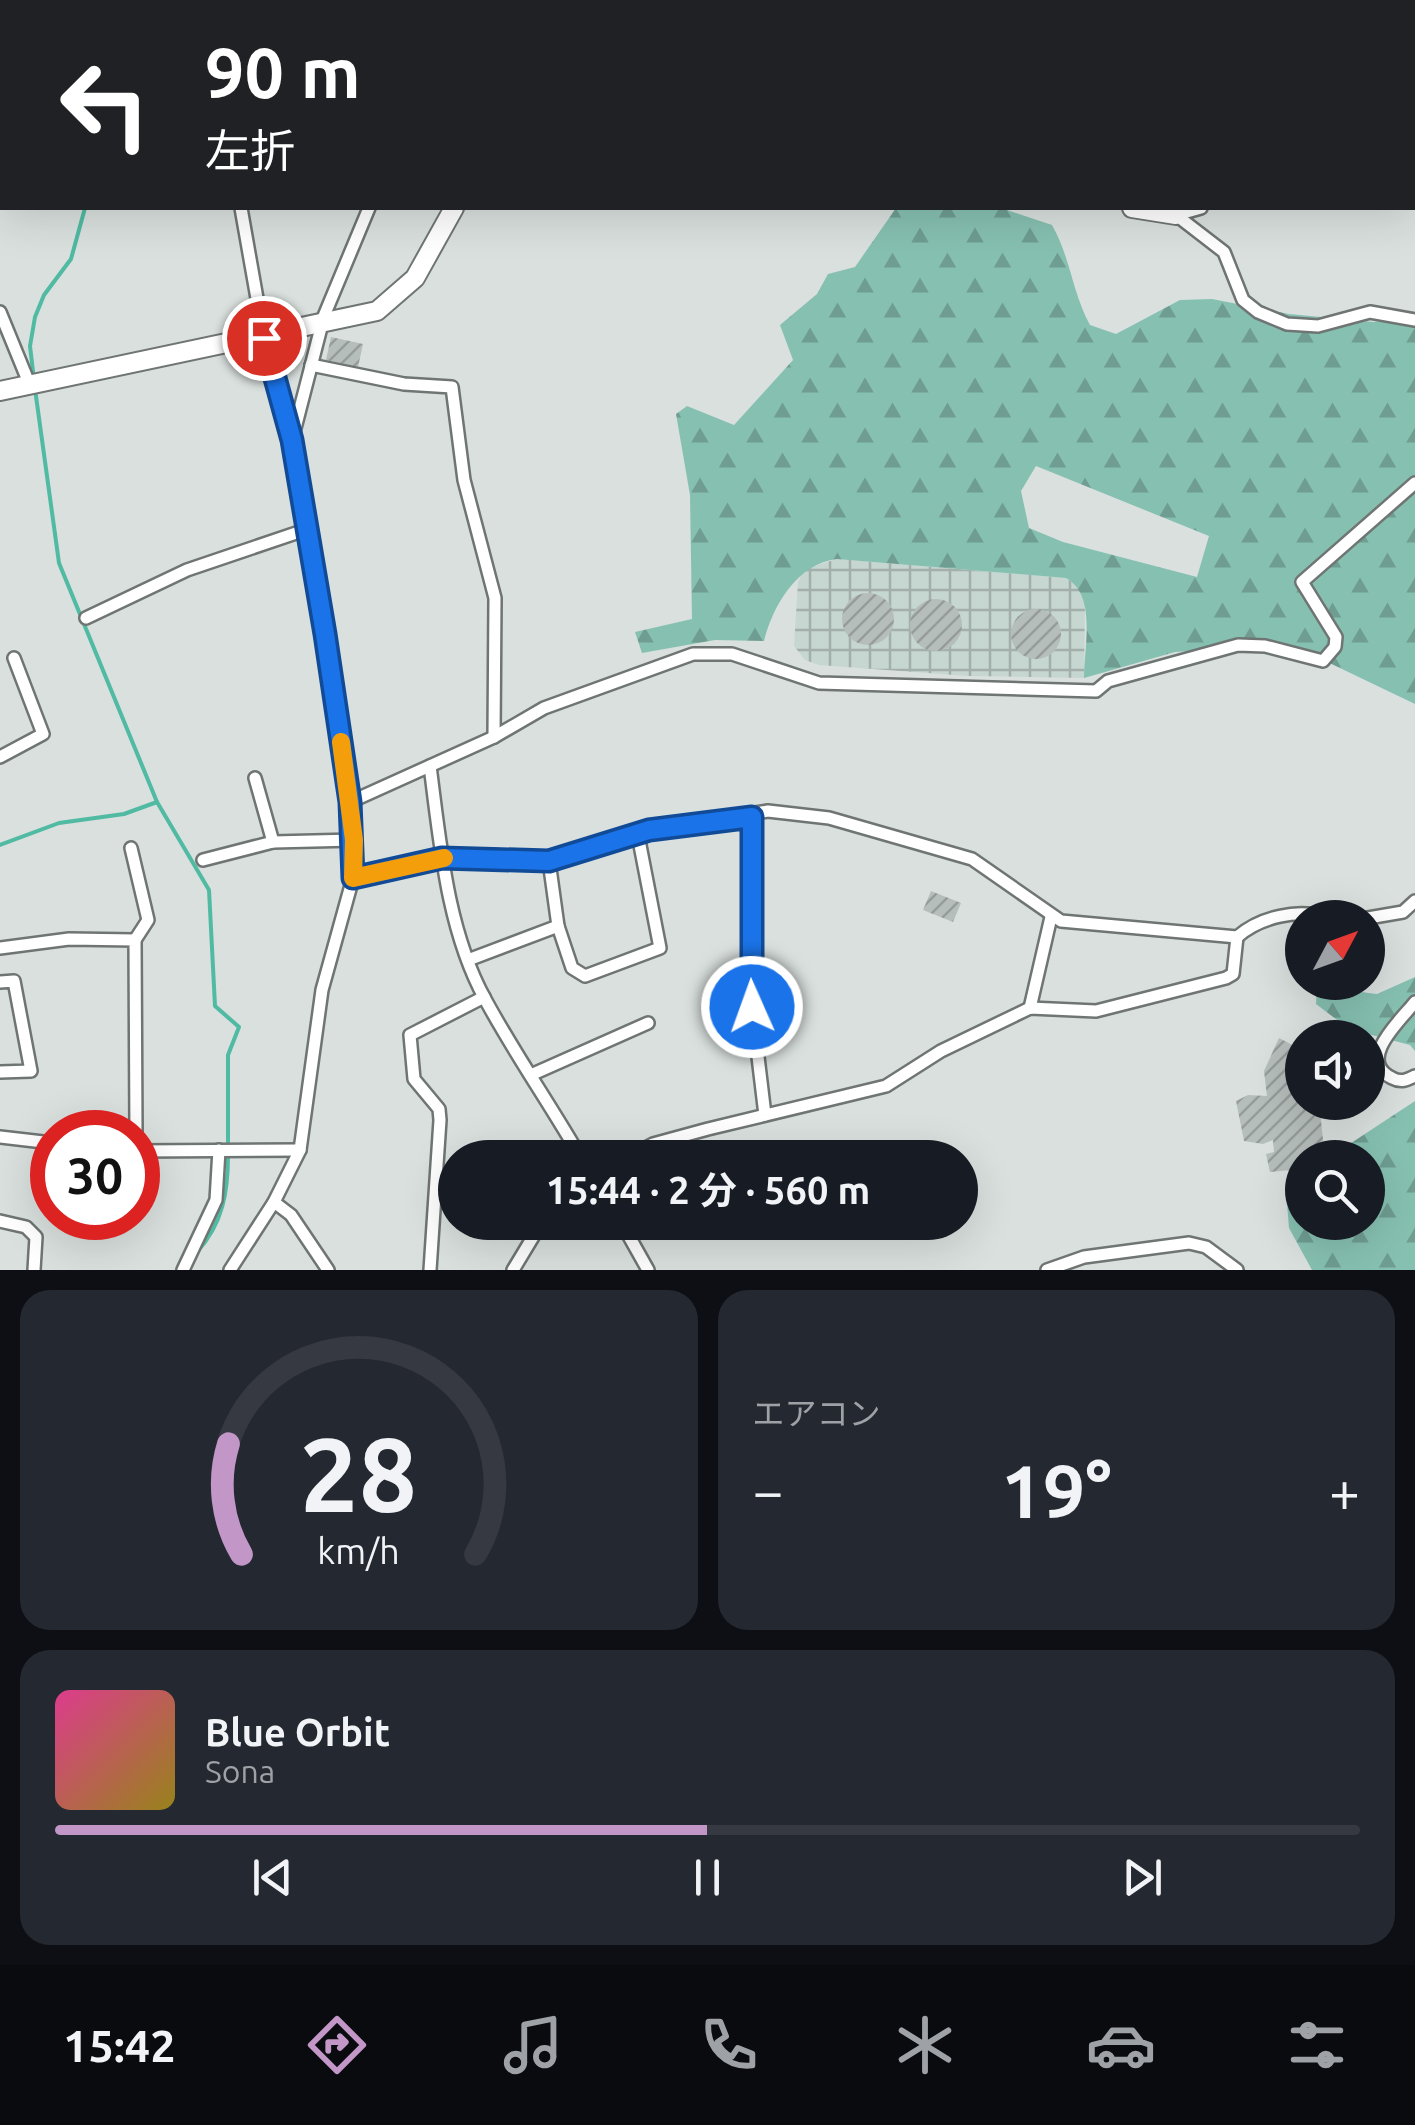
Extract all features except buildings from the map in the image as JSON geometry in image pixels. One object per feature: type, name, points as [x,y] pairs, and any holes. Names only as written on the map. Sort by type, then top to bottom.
[{"type":"street","points":[[230,1270],[274,1202],[300,1150],[322,990],[353,878],[354,840],[292,440],[264,338],[240,210]]},
{"type":"street","points":[[292,440],[322,326],[368,210]]},
{"type":"street","points":[[0,390],[358,318],[392,302],[415,278],[453,210]]},
{"type":"street","points":[[1147,210],[1176,214],[1192,210]]},
{"type":"street","points":[[1176,214],[1224,252],[1243,300],[1287,324],[1318,326],[1370,312],[1415,320]]},
{"type":"street","points":[[0,312],[29,384]]},
{"type":"street","points":[[311,365],[404,384],[452,387],[464,480],[495,598],[494,737]]},
{"type":"street","points":[[350,802],[494,737],[544,708],[693,654],[732,654],[820,684],[1096,690],[1108,681],[1238,645],[1266,646],[1323,661],[1335,647],[1336,637],[1302,582],[1397,504],[1415,484]]},
{"type":"street","points":[[86,618],[187,570],[305,530]]},
{"type":"street","points":[[0,758],[43,734],[14,658]]},
{"type":"street","points":[[430,766],[442,858],[468,960],[484,997],[571,1140]]},
{"type":"street","points":[[255,778],[273,842]]},
{"type":"street","points":[[353,878],[442,858],[549,861],[649,830],[752,817],[764,811],[829,818],[942,848],[984,864],[1051,917],[1238,937]]},
{"type":"street","points":[[752,817],[752,1007],[765,1115]]},
{"type":"street","points":[[549,861],[558,926],[572,968],[580,976],[660,948],[638,836]]},
{"type":"street","points":[[203,860],[273,842],[354,840]]},
{"type":"street","points":[[131,848],[148,920],[135,940],[136,1110]]},
{"type":"street","points":[[1385,915],[1402,912],[1415,901]]},
{"type":"street","points":[[1030,1008],[1051,917]]},
{"type":"street","points":[[668,1140],[886,1086],[941,1051],[1030,1008],[1096,1011],[1226,978],[1232,974],[1238,937],[1256,922],[1285,918]]},
{"type":"street","points":[[468,960],[558,926]]},
{"type":"street","points":[[0,948],[70,939],[135,940]]},
{"type":"street","points":[[0,982],[14,981],[31,1071],[0,1072]]},
{"type":"street","points":[[430,1270],[440,1120],[438,1109],[414,1079],[410,1035],[484,997]]},
{"type":"street","points":[[1415,1002],[1387,1034],[1379,1058],[1384,1073],[1393,1079],[1402,1081],[1415,1076]]},
{"type":"street","points":[[533,1074],[648,1023]]},
{"type":"street","points":[[0,1138],[30,1141]]},
{"type":"street","points":[[183,1270],[216,1200],[220,1150]]},
{"type":"street","points":[[160,1151],[300,1150]]},
{"type":"street","points":[[274,1202],[291,1215],[328,1270]]},
{"type":"street","points":[[0,1221],[26,1227],[36,1237],[34,1270]]},
{"type":"street","points":[[513,1270],[531,1240]]},
{"type":"street","points":[[631,1240],[648,1270]]},
{"type":"street","points":[[1047,1270],[1084,1256],[1190,1242],[1238,1270]]},
{"type":"shaded area","points":[[837,559],[1066,578],[1079,586],[1085,598],[1084,678],[968,676],[819,665],[805,660],[794,646],[798,582],[804,569]]},
{"type":"green space","points":[[895,210],[1007,210],[1052,225],[1090,325],[1116,334],[1180,300],[1212,299],[1289,314],[1374,322],[1415,314],[1415,704],[1292,645],[1175,652],[1084,678],[1085,609],[1076,586],[1066,578],[837,559],[810,568],[789,588],[764,641],[715,640],[642,653],[635,632],[692,619],[690,495],[676,414],[687,406],[734,425],[793,360],[780,325],[817,294],[828,274],[855,267]],"holes":[[[1036,466],[1209,536],[1197,577],[1063,542],[1029,528],[1021,491]]]},
{"type":"green space","points":[[1415,977],[1415,1051],[1410,1045],[1385,1038],[1385,1020],[1337,1020],[1316,1004],[1316,1000],[1385,1000],[1385,990]]},
{"type":"green space","points":[[1415,1101],[1415,1270],[1312,1270],[1296,1240],[1385,1240],[1385,1140],[1356,1140]]},
{"type":"waterway","points":[[34,380],[30,346],[35,317],[44,295],[71,259],[84,210]]},
{"type":"waterway","points":[[35,389],[59,563],[157,802],[209,890],[215,1006],[239,1027],[228,1055],[228,1146]]},
{"type":"waterway","points":[[0,845],[59,823],[124,814],[157,802]]},
{"type":"waterway","points":[[197,1252],[213,1230],[222,1206],[228,1155]]},
{"type":"slow traffic","points":[[341,742],[354,840],[353,878],[444,858]]},
{"type":"route","points":[[264,338],[292,440],[325,634],[350,802],[353,878],[442,858],[549,861],[582,854],[649,830],[752,817],[752,1007]]}]
